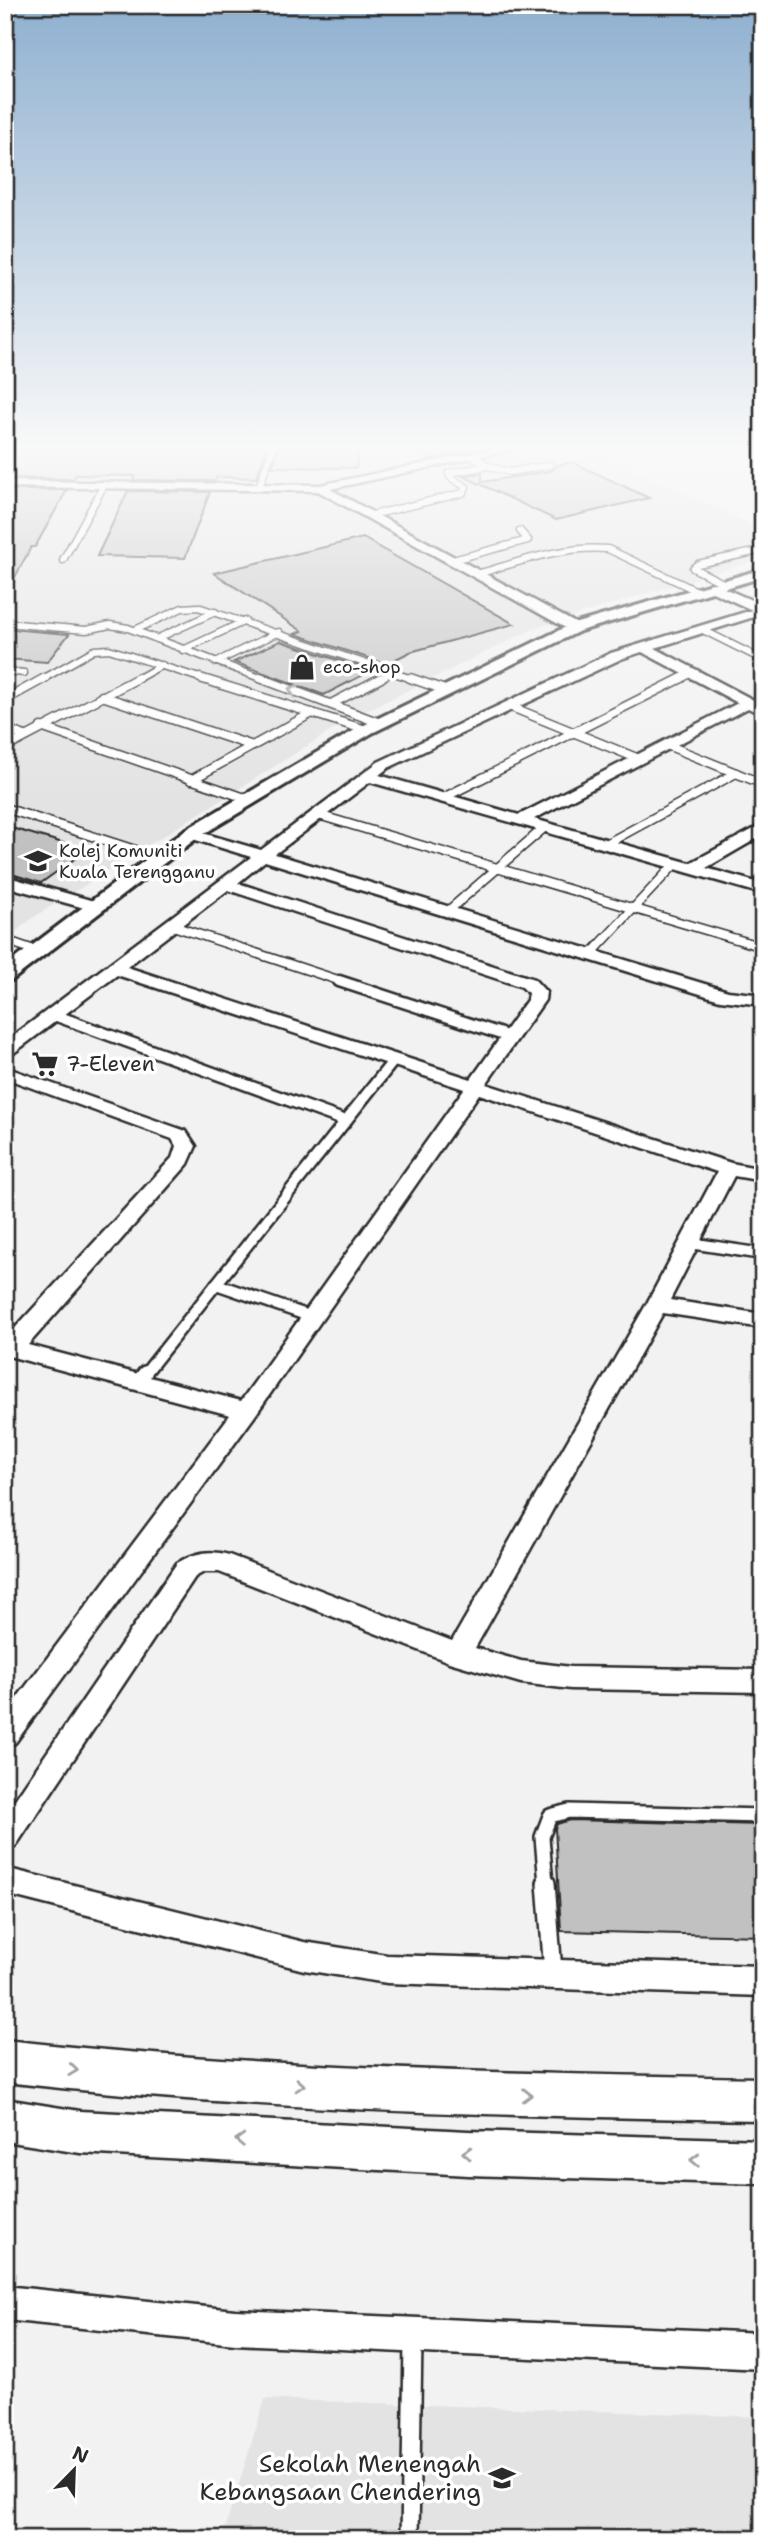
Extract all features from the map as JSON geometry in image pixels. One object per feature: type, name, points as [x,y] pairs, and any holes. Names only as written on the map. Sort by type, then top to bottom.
[{"type":"main road","points":[[5,2061],[95,2072],[440,2094],[763,2099]]},
{"type":"main road","points":[[5,2120],[108,2133],[468,2153],[763,2162]]},
{"type":"street","points":[[459,564],[575,628]]},
{"type":"street","points":[[5,976],[191,834],[373,727],[575,628],[763,573]]},
{"type":"street","points":[[711,588],[763,610]]},
{"type":"street","points":[[5,1051],[383,765],[617,656],[763,610]]},
{"type":"street","points":[[643,647],[763,710]]},
{"type":"street","points":[[521,820],[748,703]]},
{"type":"street","points":[[365,776],[763,889]]},
{"type":"street","points":[[692,869],[763,829]]},
{"type":"street","points":[[191,834],[252,863],[448,911],[726,996],[763,1000]]},
{"type":"street","points":[[5,881],[95,906]]},
{"type":"street","points":[[5,1735],[246,1411],[536,1000],[537,992],[528,983],[226,884]]},
{"type":"street","points":[[113,968],[728,1169],[763,1175]]},
{"type":"street","points":[[5,1072],[179,1135],[186,1146],[181,1160],[8,1348],[246,1411]]},
{"type":"street","points":[[458,1654],[657,1305],[728,1169]]},
{"type":"street","points":[[657,1305],[763,1321]]},
{"type":"street","points":[[5,1838],[186,1570],[200,1562],[220,1562],[458,1654],[520,1672],[571,1678],[763,1681]]},
{"type":"street","points":[[5,1881],[304,1956],[387,1969],[763,1981]]},
{"type":"street","points":[[5,2302],[235,2327],[763,2351]]},
{"type":"lane","points":[[477,574],[517,564]]},
{"type":"lane","points":[[647,564],[711,588]]},
{"type":"lane","points":[[699,564],[693,568],[711,588]]},
{"type":"lane","points":[[135,630],[190,606],[279,632],[445,690]]},
{"type":"lane","points":[[156,639],[215,612]]},
{"type":"lane","points":[[183,650],[245,621]]},
{"type":"lane","points":[[5,623],[86,630],[118,626],[135,630],[331,704],[373,727]]},
{"type":"lane","points":[[701,629],[763,660]]},
{"type":"lane","points":[[216,662],[279,632]]},
{"type":"lane","points":[[5,700],[94,650],[109,649],[312,713],[373,727]]},
{"type":"lane","points":[[5,748],[162,665]]},
{"type":"lane","points":[[5,671],[24,673]]},
{"type":"lane","points":[[331,704],[392,672]]},
{"type":"lane","points":[[443,798],[692,673]]},
{"type":"lane","points":[[103,696],[253,746]]},
{"type":"lane","points":[[509,706],[639,759]]},
{"type":"lane","points":[[191,780],[312,713]]},
{"type":"lane","points":[[41,727],[247,799]]},
{"type":"lane","points":[[5,729],[25,736]]},
{"type":"lane","points":[[667,745],[763,784]]},
{"type":"lane","points":[[606,844],[736,773]]},
{"type":"lane","points":[[5,807],[160,858]]},
{"type":"lane","points":[[315,814],[763,947]]},
{"type":"lane","points":[[448,911],[545,827]]},
{"type":"lane","points":[[590,955],[675,864]]},
{"type":"lane","points":[[170,925],[510,1037]]},
{"type":"lane","points":[[5,940],[37,951]]},
{"type":"lane","points":[[54,1014],[346,1121]]},
{"type":"lane","points":[[138,1382],[394,1060]]},
{"type":"lane","points":[[690,1243],[763,1254]]},
{"type":"lane","points":[[216,1284],[312,1317]]},
{"type":"lane","points":[[553,1974],[542,1837],[550,1816],[569,1811],[763,1816]]},
{"type":"lane","points":[[410,2539],[413,2335]]},
{"type":"shaded area","points":[[5,564],[744,564],[535,628],[350,719],[34,917],[5,940]]},
{"type":"shaded area","name":"Sekolah Menengah Kebangsaan Chendering","points":[[265,2399],[763,2417],[763,2539],[222,2539]]},
{"type":"building","points":[[5,564],[22,564],[5,596]]},
{"type":"building","points":[[254,564],[408,564],[514,624],[410,652],[386,664],[295,634],[302,631],[214,573]]},
{"type":"building","points":[[5,629],[69,634],[47,662],[5,659]]},
{"type":"building","name":"eco-shop","points":[[280,641],[371,671],[324,695],[234,662]]},
{"type":"building","name":"Kolej Komuniti Kuala Terengganu","points":[[5,826],[87,850],[41,883],[5,872]]},
{"type":"building","points":[[570,1820],[763,1825],[763,1936],[561,1931],[555,1828],[557,1824]]},
{"type":"place","name":"eco-shop","points":[[302,667]]},
{"type":"place","name":"Kolej Komuniti Kuala Terengganu","points":[[38,861]]},
{"type":"place","name":"7-Eleven","points":[[45,1064]]},
{"type":"place","name":"Sekolah Menengah Kebangsaan Chendering","points":[[502,2478]]}]
